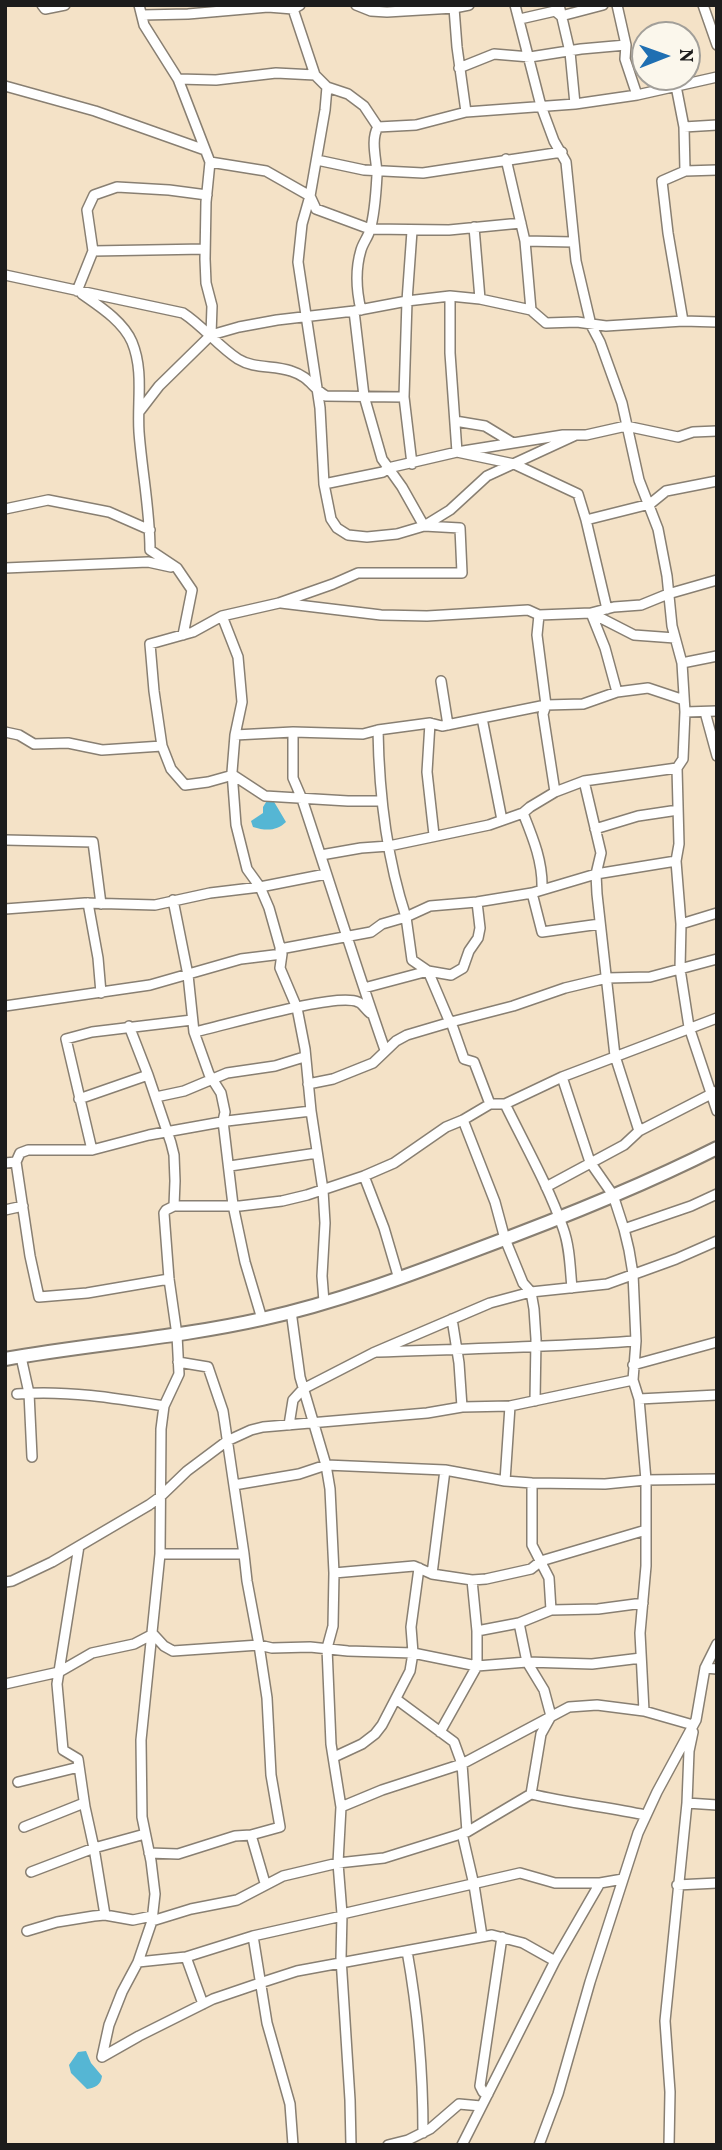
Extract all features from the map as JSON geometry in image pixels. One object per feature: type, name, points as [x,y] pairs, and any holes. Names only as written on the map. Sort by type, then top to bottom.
[{"type":"main road","points":[[5,1359],[177,1335],[262,1319],[324,1302],[399,1279],[505,1239],[613,1195],[717,1148]]},
{"type":"street","points":[[42,5],[45,9],[65,5]]},
{"type":"street","points":[[356,5],[377,8],[469,5]]},
{"type":"street","points":[[515,5],[541,106],[554,141],[566,162],[576,261],[592,325],[622,403],[639,480],[658,529],[667,576],[667,594],[682,663],[685,712],[683,759],[677,768],[679,844],[676,861],[681,924],[680,969],[689,1027],[714,1092],[717,1111]]},
{"type":"street","points":[[559,5],[570,52],[575,104]]},
{"type":"street","points":[[561,16],[603,5]]},
{"type":"street","points":[[617,5],[626,45],[625,59],[637,95]]},
{"type":"street","points":[[703,5],[717,45]]},
{"type":"street","points":[[211,335],[212,306],[206,283],[205,249],[210,162],[178,79],[144,25],[140,10],[188,15],[267,6],[296,7],[314,75],[327,87],[348,94],[364,106],[378,127]]},
{"type":"street","points":[[454,7],[466,112]]},
{"type":"street","points":[[520,19],[555,11],[561,16]]},
{"type":"street","points":[[459,68],[494,54],[530,57],[626,45]]},
{"type":"street","points":[[178,79],[216,80],[276,73],[314,75]]},
{"type":"street","points":[[5,86],[95,111],[205,149]]},
{"type":"street","points":[[327,87],[317,160],[302,224],[298,262],[320,408],[324,484],[331,519],[348,535],[368,537],[397,534],[424,526],[450,510],[487,476],[576,435]]},
{"type":"street","points":[[378,127],[416,125],[466,112],[575,104],[654,91]]},
{"type":"street","points":[[677,91],[684,127],[685,171]]},
{"type":"street","points":[[684,127],[717,125]]},
{"type":"street","points":[[378,127],[374,134],[377,171],[370,229],[361,249],[357,270],[357,310],[364,396],[382,458],[424,526]]},
{"type":"street","points":[[317,160],[364,170],[424,173],[562,152]]},
{"type":"street","points":[[506,159],[525,242],[531,310]]},
{"type":"street","points":[[210,162],[266,171],[310,196],[316,209],[370,229],[412,231],[520,223]]},
{"type":"street","points":[[683,321],[662,181],[685,171],[717,170]]},
{"type":"street","points":[[78,291],[93,251],[87,210],[94,195],[117,187],[207,195]]},
{"type":"street","points":[[474,227],[480,299]]},
{"type":"street","points":[[412,231],[404,397],[412,464]]},
{"type":"street","points":[[525,242],[573,242]]},
{"type":"street","points":[[93,251],[205,249]]},
{"type":"street","points":[[5,275],[183,313],[239,360],[251,365],[288,369],[301,374],[326,396],[404,397]]},
{"type":"street","points":[[78,291],[109,313],[131,339],[138,364],[139,431],[150,516],[150,550],[177,568],[192,590],[183,635]]},
{"type":"street","points":[[139,412],[159,386],[211,335],[277,320],[450,296],[480,299],[531,310],[546,323],[577,322],[592,325],[717,322]]},
{"type":"street","points":[[450,296],[450,353],[457,452]]},
{"type":"street","points":[[454,421],[485,426],[513,443]]},
{"type":"street","points":[[324,484],[383,472],[388,468],[457,452],[563,435],[610,431],[626,426],[678,437],[693,432],[717,431]]},
{"type":"street","points":[[457,452],[514,464],[578,494],[607,609]]},
{"type":"street","points":[[586,520],[650,504],[666,491],[717,481]]},
{"type":"street","points":[[5,509],[48,500],[109,512],[150,530]]},
{"type":"street","points":[[382,801],[265,796],[233,775],[185,785],[171,769],[162,746],[150,644],[193,632],[222,616],[279,603],[358,573],[462,573],[460,528],[424,526]]},
{"type":"street","points":[[5,568],[148,562],[177,568]]},
{"type":"street","points":[[279,603],[381,615],[428,616],[528,610],[539,615],[591,613],[641,605],[667,594],[717,580]]},
{"type":"street","points":[[591,613],[634,635],[675,638]]},
{"type":"street","points":[[591,613],[605,648],[617,692]]},
{"type":"street","points":[[539,615],[537,635],[546,705],[543,714],[555,792]]},
{"type":"street","points":[[222,616],[237,657],[242,702],[235,735],[233,775],[236,825],[247,869],[260,887],[269,908],[281,952],[280,968],[297,1008],[323,1190],[324,1302]]},
{"type":"street","points":[[682,663],[717,656]]},
{"type":"street","points":[[441,681],[448,725]]},
{"type":"street","points":[[235,735],[293,732],[363,734],[430,723],[448,725],[546,705],[583,704],[617,692],[648,688],[684,700]]},
{"type":"street","points":[[685,712],[717,711]]},
{"type":"street","points":[[705,712],[717,756]]},
{"type":"street","points":[[482,718],[502,820]]},
{"type":"street","points":[[430,723],[427,772],[434,835]]},
{"type":"street","points":[[378,730],[382,816],[392,871],[406,917],[412,960],[428,971],[451,975],[463,968],[480,928],[477,902]]},
{"type":"street","points":[[5,732],[19,735],[34,744],[68,743],[102,750],[162,746]]},
{"type":"street","points":[[293,732],[293,778],[385,1050]]},
{"type":"street","points":[[321,855],[389,846],[489,825],[523,813],[555,792],[584,781],[677,768]]},
{"type":"street","points":[[584,781],[601,853],[596,874],[615,1056],[639,1130]]},
{"type":"street","points":[[595,829],[638,816],[678,810]]},
{"type":"street","points":[[523,813],[543,872],[537,891],[541,932],[600,924]]},
{"type":"street","points":[[5,840],[93,842],[101,904]]},
{"type":"street","points":[[5,1006],[150,985],[241,959],[371,932],[382,924],[430,906],[477,902],[537,891],[596,874],[676,861]]},
{"type":"street","points":[[5,909],[88,903],[155,905],[210,892],[260,887],[326,874]]},
{"type":"street","points":[[173,900],[188,975],[194,1032],[209,1074],[220,1093],[225,1112],[223,1122],[233,1205],[262,1319]]},
{"type":"street","points":[[88,903],[101,993]]},
{"type":"street","points":[[681,924],[717,913]]},
{"type":"street","points":[[308,1084],[333,1079],[373,1063],[385,1050],[407,1035],[513,1006],[565,988],[607,978],[650,977],[717,959]]},
{"type":"street","points":[[364,988],[428,971]]},
{"type":"street","points":[[428,971],[464,1059],[474,1062],[489,1104]]},
{"type":"street","points":[[194,1032],[337,1000],[358,1002],[373,1016]]},
{"type":"street","points":[[555,1961],[523,1943],[502,1937],[482,1936],[297,1971],[202,2004],[102,2057],[109,2025],[138,1962],[152,1918],[155,1894],[142,1818],[141,1740],[160,1554],[161,1429],[164,1406],[179,1374],[164,1213],[174,1206],[282,1201],[364,1176],[394,1163],[446,1127],[463,1121],[489,1104],[505,1104],[562,1077],[717,1018]]},
{"type":"street","points":[[92,1150],[65,1039],[129,1026],[192,1020]]},
{"type":"street","points":[[129,1026],[156,1097],[174,1155],[174,1206]]},
{"type":"street","points":[[156,1097],[184,1091],[227,1073],[275,1066],[304,1057]]},
{"type":"street","points":[[79,1099],[148,1075]]},
{"type":"street","points":[[562,1077],[590,1162],[613,1195],[624,1229],[633,1274],[636,1340],[633,1380],[639,1399],[646,1480],[640,1633],[644,1711]]},
{"type":"street","points":[[546,1187],[624,1145],[639,1130],[714,1092]]},
{"type":"street","points":[[505,1104],[559,1217],[569,1254],[572,1288]]},
{"type":"street","points":[[169,1279],[87,1293],[39,1297],[23,1206],[10,1163],[20,1153],[28,1150],[92,1150],[166,1132],[311,1111]]},
{"type":"street","points":[[463,1121],[495,1202],[505,1239],[523,1283],[531,1292],[534,1309],[535,1401]]},
{"type":"street","points":[[230,1167],[317,1153]]},
{"type":"street","points":[[364,1176],[384,1228],[399,1279]]},
{"type":"street","points":[[624,1229],[717,1194]]},
{"type":"street","points":[[5,1210],[23,1206]]},
{"type":"street","points":[[289,1425],[293,1400],[303,1389],[373,1353],[452,1319],[490,1303],[531,1292],[607,1284],[717,1241]]},
{"type":"street","points":[[291,1311],[297,1364],[326,1465],[330,1489],[334,1573],[333,1626],[327,1648],[331,1744],[341,1807],[338,1863],[351,2145]]},
{"type":"street","points":[[452,1319],[458,1349],[463,1407]]},
{"type":"street","points":[[373,1353],[535,1348],[636,1340]]},
{"type":"street","points":[[633,1365],[717,1342]]},
{"type":"street","points":[[21,1357],[29,1394],[32,1457]]},
{"type":"street","points":[[149,1853],[178,1854],[235,1836],[251,1835],[280,1827],[271,1775],[267,1698],[223,1411],[208,1367],[178,1362]]},
{"type":"street","points":[[5,1582],[42,1567],[160,1497],[187,1471],[228,1441],[251,1430],[463,1407],[510,1406],[633,1380]]},
{"type":"street","points":[[17,1394],[54,1392],[164,1406]]},
{"type":"street","points":[[639,1399],[717,1395]]},
{"type":"street","points":[[505,1481],[510,1406]]},
{"type":"street","points":[[234,1485],[299,1474],[326,1465],[445,1470],[532,1483],[605,1484],[646,1480],[717,1479]]},
{"type":"street","points":[[432,1574],[445,1470]]},
{"type":"street","points":[[532,1483],[532,1545],[549,1578],[551,1610]]},
{"type":"street","points":[[334,1573],[414,1566],[432,1574],[472,1580],[486,1579],[531,1569],[541,1561],[646,1530]]},
{"type":"street","points":[[79,1546],[57,1684],[63,1750],[78,1759],[105,1915]]},
{"type":"street","points":[[160,1554],[244,1554]]},
{"type":"street","points":[[334,1757],[362,1744],[375,1734],[410,1671],[413,1653],[411,1627],[419,1568]]},
{"type":"street","points":[[440,1732],[477,1666],[472,1580]]},
{"type":"street","points":[[477,1631],[519,1623],[551,1610],[598,1609],[643,1603]]},
{"type":"street","points":[[519,1623],[527,1662],[544,1690],[551,1716],[541,1734],[531,1794]]},
{"type":"street","points":[[5,1684],[59,1672],[92,1653],[134,1644],[153,1634]]},
{"type":"street","points":[[153,1634],[173,1651],[259,1645],[272,1648],[310,1647],[413,1653],[477,1666],[527,1662],[592,1664],[641,1658]]},
{"type":"street","points":[[669,2145],[670,2092],[665,2021],[687,1803],[689,1751],[705,1668],[717,1644]]},
{"type":"street","points":[[705,1668],[717,1669]]},
{"type":"street","points":[[396,1699],[454,1742],[462,1764],[464,1833],[482,1936]]},
{"type":"street","points":[[341,1807],[382,1790],[462,1764],[569,1707],[597,1705],[644,1711],[695,1722]]},
{"type":"street","points":[[539,2145],[558,2094],[590,1982],[645,1815],[695,1722]]},
{"type":"street","points":[[18,1782],[79,1767]]},
{"type":"street","points":[[27,1931],[57,1922],[105,1915],[133,1920],[152,1918],[237,1900],[283,1876],[338,1863],[384,1858],[464,1833],[531,1794],[645,1815]]},
{"type":"street","points":[[24,1827],[84,1803]]},
{"type":"street","points":[[687,1803],[717,1805]]},
{"type":"street","points":[[31,1872],[94,1848],[145,1834]]},
{"type":"street","points":[[251,1835],[265,1884]]},
{"type":"street","points":[[138,1962],[186,1957],[253,1936],[520,1873],[555,1883],[623,1880]]},
{"type":"street","points":[[462,2145],[555,1961],[600,1883]]},
{"type":"street","points":[[677,1885],[717,1883]]},
{"type":"street","points":[[253,1936],[267,2023],[290,2104],[293,2145]]},
{"type":"street","points":[[488,2094],[483,2092],[480,2086],[502,1937]]},
{"type":"street","points":[[407,1951],[422,2060],[423,2133]]},
{"type":"street","points":[[186,1957],[202,2004]]},
{"type":"street","points":[[388,2145],[423,2133],[459,2105],[481,2106]]},
{"type":"water","points":[[268,799],[273,800],[286,822],[271,829],[253,827],[251,821],[263,813]]},
{"type":"water","points":[[86,2051],[91,2063],[102,2076],[97,2086],[87,2089],[71,2073],[69,2065],[78,2052]]}]
